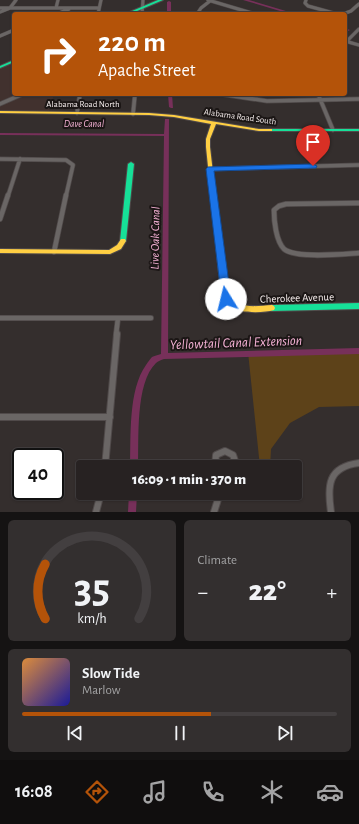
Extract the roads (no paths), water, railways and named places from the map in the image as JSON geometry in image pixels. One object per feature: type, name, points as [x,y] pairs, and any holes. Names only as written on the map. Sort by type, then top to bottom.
[{"type":"street","points":[[0,12],[10,8],[16,0]]},
{"type":"street","points":[[56,8],[58,0]]},
{"type":"street","points":[[98,12],[101,0]]},
{"type":"street","points":[[142,11],[143,0]]},
{"type":"street","points":[[142,11],[161,0]]},
{"type":"street","points":[[198,12],[209,0],[248,12]]},
{"type":"street","points":[[306,0],[306,4],[311,7],[330,12]]},
{"type":"street","points":[[347,12],[359,4]]},
{"type":"street","points":[[0,8],[99,8]]},
{"type":"street","points":[[61,12],[70,8]]},
{"type":"street","points":[[347,41],[359,30]]},
{"type":"street","points":[[0,36],[12,31]]},
{"type":"street","points":[[347,42],[359,45]]},
{"type":"street","points":[[0,67],[12,62]]},
{"type":"street","points":[[0,104],[18,96]]},
{"type":"street","points":[[77,113],[80,96]]},
{"type":"street","points":[[133,114],[135,96]]},
{"type":"street","points":[[233,96],[267,101],[359,99]]},
{"type":"street","points":[[319,96],[333,130]]},
{"type":"street","name":"Alabama Road North","points":[[0,112],[166,115]]},
{"type":"street","name":"Alabama Road South","points":[[166,115],[268,131],[359,130]]},
{"type":"street","name":"Cherokee Avenue","points":[[214,123],[208,143],[210,169],[224,293],[229,305],[244,310],[359,306]]},
{"type":"street","points":[[0,158],[66,160],[72,164],[54,252]]},
{"type":"street","points":[[0,219],[20,159]]},
{"type":"street","points":[[0,251],[110,252],[118,250],[124,238],[130,164]]},
{"type":"street","points":[[210,169],[359,165]]},
{"type":"street","points":[[359,203],[286,204],[278,206],[274,210],[274,215],[282,248],[287,252],[302,255],[359,253]]},
{"type":"street","points":[[0,318],[151,318]]},
{"type":"street","points":[[106,460],[118,318]]},
{"type":"street","points":[[0,417],[110,417]]},
{"type":"street","points":[[216,460],[216,455],[225,451],[233,455],[235,460]]},
{"type":"street","points":[[331,512],[328,492],[329,482],[341,466],[359,463]]},
{"type":"street","points":[[96,512],[99,500]]},
{"type":"street","points":[[214,512],[218,500]]},
{"type":"waterway","points":[[245,0],[287,12]]},
{"type":"waterway","name":"Live Oak Canal","points":[[169,2],[169,12]]},
{"type":"waterway","name":"Live Oak Canal","points":[[170,96],[171,107]]},
{"type":"waterway","name":"Live Oak Canal","points":[[167,120],[167,135]]},
{"type":"waterway","name":"Dave Canal","points":[[0,134],[167,135]]},
{"type":"waterway","name":"Live Oak Canal","points":[[164,356],[167,135]]},
{"type":"waterway","name":"Yellowtail Canal Extension","points":[[164,356],[359,351]]},
{"type":"waterway","name":"Yellowtail Canal Extension","points":[[134,460],[136,411],[141,383],[146,371],[153,361],[164,356]]},
{"type":"waterway","name":"Yellowtail Canal Extension","points":[[132,512],[133,500]]}]
